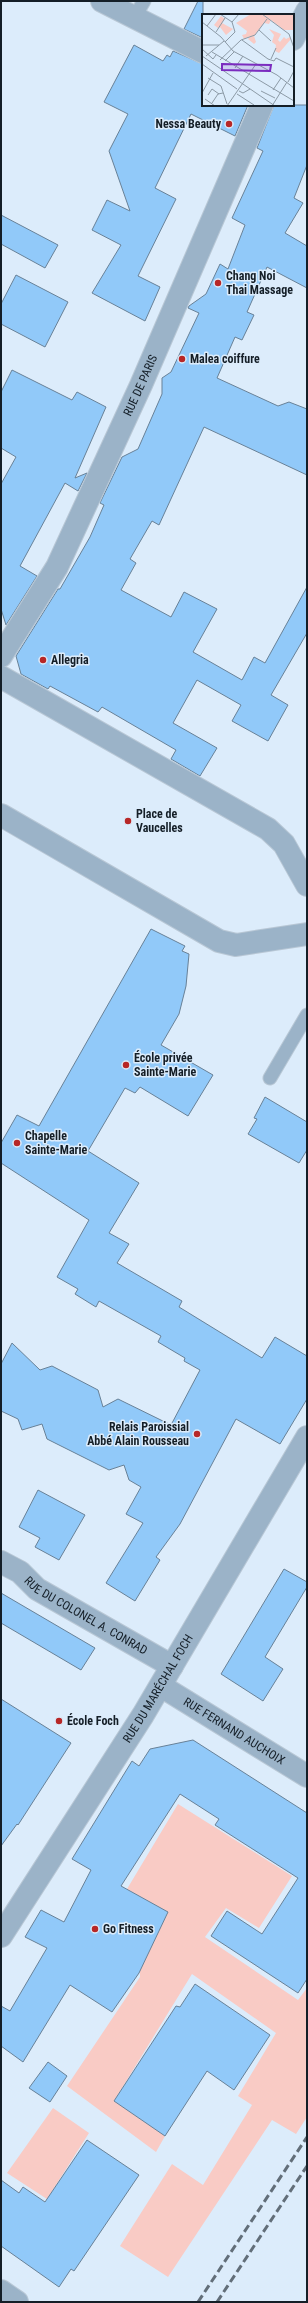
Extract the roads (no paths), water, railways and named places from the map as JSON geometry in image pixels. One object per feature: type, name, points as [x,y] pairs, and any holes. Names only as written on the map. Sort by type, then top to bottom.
[{"type":"street","points":[[102,1],[139,9],[202,51]]},
{"type":"street","points":[[294,37],[307,11]]},
{"type":"street","name":"RUE DE PARIS","points":[[1,656],[57,567],[141,385],[262,106]]},
{"type":"street","points":[[1,677],[268,829],[284,844],[307,885]]},
{"type":"street","points":[[1,815],[220,941],[236,945],[307,934]]},
{"type":"street","name":"RUE DU MARÉCHAL FOCH","points":[[1,1936],[160,1686],[307,1437]]},
{"type":"street","name":"RUE DU COLONEL A. CONRAD","points":[[1,1562],[20,1572],[37,1588],[172,1666]]},
{"type":"street","name":"RUE FERNAND AUCHOIX","points":[[160,1686],[307,1776]]},
{"type":"street","points":[[1,2291],[17,2302]]},
{"type":"lane","points":[[270,1078],[307,1015]]},
{"type":"railway","points":[[198,2302],[307,2137]]},
{"type":"railway","points":[[217,2302],[307,2166]]},
{"type":"place","name":"Nessa Beauty","points":[[229,124]]},
{"type":"place","name":"Chang Noi Thai Massage","points":[[218,283]]},
{"type":"place","name":"Malea coiffure","points":[[182,359]]},
{"type":"place","name":"Allegria","points":[[43,660]]},
{"type":"place","name":"Place de Vaucelles","points":[[128,821]]},
{"type":"place","name":"École privée Sainte-Marie","points":[[126,1065]]},
{"type":"place","name":"Chapelle Sainte-Marie","points":[[17,1143]]},
{"type":"place","name":"Relais Paroissial Abbé Alain Rousseau","points":[[197,1434]]},
{"type":"place","name":"École Foch","points":[[59,1721]]},
{"type":"place","name":"Go Fitness","points":[[95,1929]]}]
